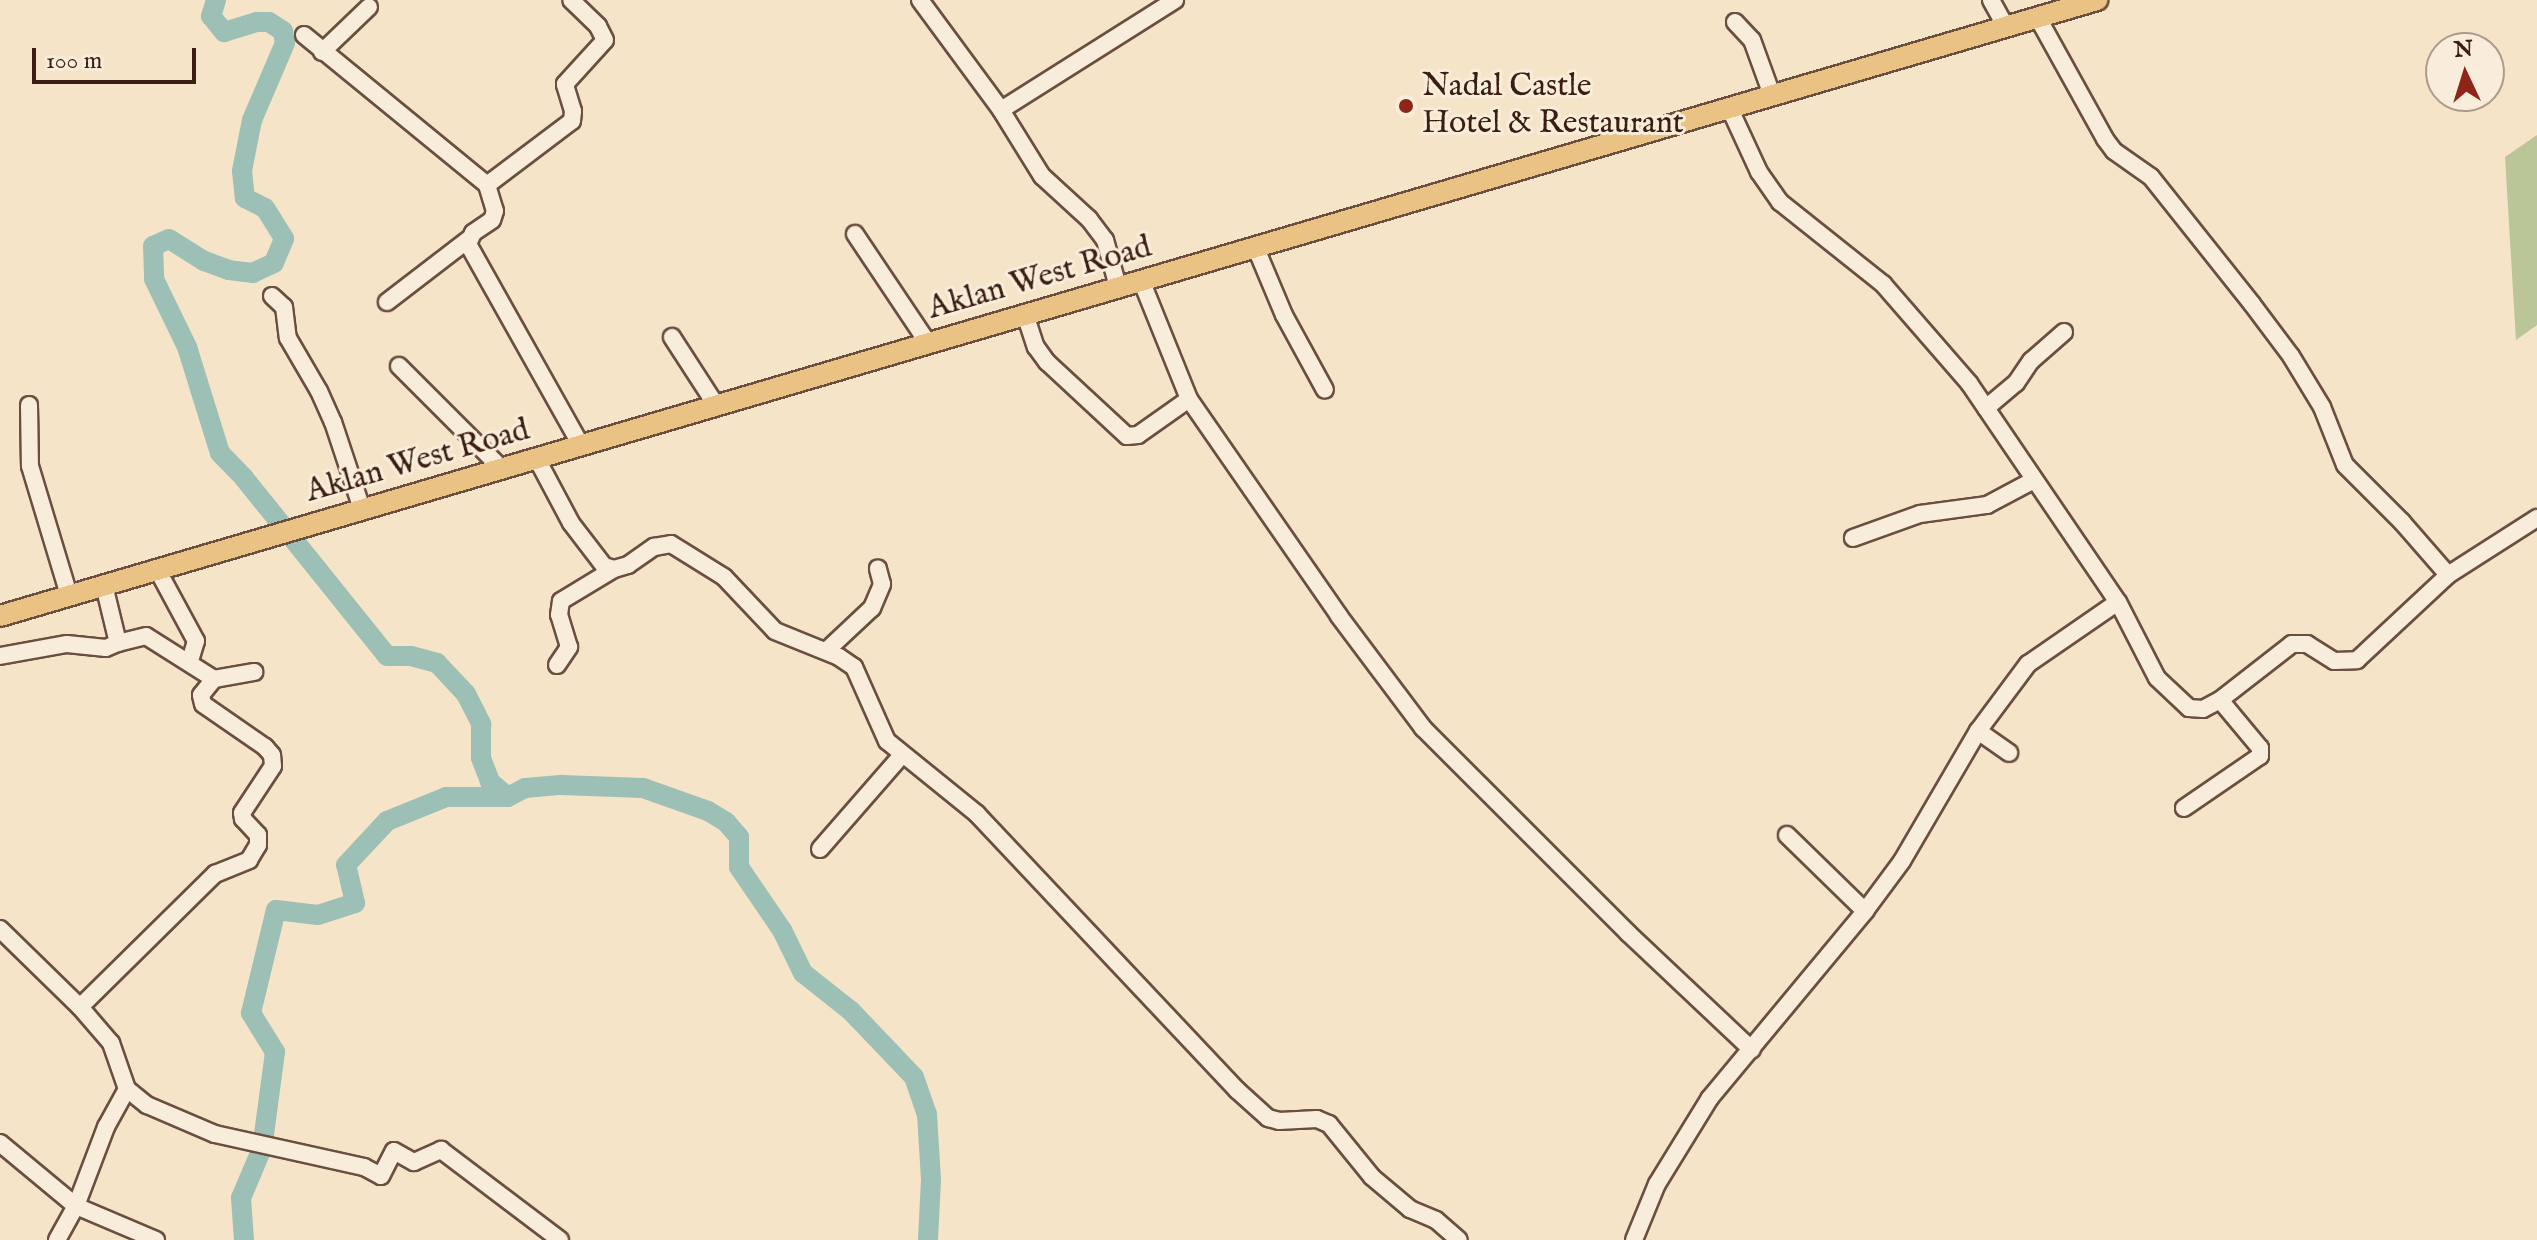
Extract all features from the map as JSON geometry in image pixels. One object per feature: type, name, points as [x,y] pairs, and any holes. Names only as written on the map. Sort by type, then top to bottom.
[{"type":"main road","name":"Aklan West Road","points":[[0,616],[2097,0]]},
{"type":"street","points":[[487,185],[572,121],[573,111],[565,84],[605,40],[598,26],[571,0]]},
{"type":"street","points":[[920,0],[1001,110],[1042,176],[1089,219],[1105,240],[1118,287]]},
{"type":"street","points":[[1001,110],[1175,0]]},
{"type":"street","points":[[1991,0],[2006,27]]},
{"type":"street","points":[[322,52],[369,7]]},
{"type":"street","points":[[2038,18],[2105,139],[2114,151],[2151,177],[2252,304],[2291,356],[2322,407],[2345,465],[2402,522],[2448,575]]},
{"type":"street","points":[[1735,22],[1752,40],[1772,95]]},
{"type":"street","points":[[304,35],[487,185],[495,211],[492,220],[387,302]]},
{"type":"street","points":[[1729,107],[1759,172],[1780,202],[1883,284],[1969,383],[2118,602],[2141,654],[2167,688],[2189,708],[2203,709],[2220,700],[2292,644],[2307,644],[2334,661],[2357,660],[2448,575],[2537,518]]},
{"type":"street","points":[[855,234],[928,343]]},
{"type":"street","points":[[469,239],[480,267],[581,445]]},
{"type":"street","points":[[1255,246],[1284,315],[1325,390]]},
{"type":"street","points":[[1141,280],[1189,399],[1339,616],[1423,728],[1628,933],[1752,1050]]},
{"type":"street","points":[[272,296],[284,307],[288,338],[328,412],[362,509]]},
{"type":"street","points":[[1025,314],[1036,347],[1047,362],[1127,436],[1138,435],[1189,399]]},
{"type":"street","points":[[1986,408],[2016,383],[2031,361],[2064,332]]},
{"type":"street","points":[[672,337],[716,405]]},
{"type":"street","points":[[399,366],[502,469]]},
{"type":"street","points":[[29,405],[30,466],[69,595]]},
{"type":"street","points":[[537,459],[571,523],[594,556],[604,566],[614,569]]},
{"type":"street","points":[[1853,538],[1920,514],[1987,505],[2034,480]]},
{"type":"street","points":[[557,665],[569,647],[559,615],[561,601],[654,547],[671,544],[724,577],[775,631],[826,651],[854,667],[887,741],[977,814],[1268,1118],[1279,1121],[1317,1119],[1329,1124],[1372,1177],[1410,1209],[1436,1220],[1459,1240]]},
{"type":"street","points":[[157,569],[196,641],[190,661]]},
{"type":"street","points":[[826,651],[872,608],[882,584],[878,569]]},
{"type":"street","points":[[104,585],[118,643]]},
{"type":"street","points":[[1634,1240],[1657,1184],[1710,1098],[1865,911],[1902,861],[1978,731],[2028,664],[2118,602]]},
{"type":"street","points":[[0,656],[67,644],[106,648],[146,636],[214,679]]},
{"type":"street","points":[[80,1007],[197,890],[215,874],[249,860],[258,845],[258,835],[243,819],[242,813],[273,766],[272,755],[203,704],[201,695],[214,679],[254,672]]},
{"type":"street","points":[[2184,808],[2260,756],[2260,748],[2220,700]]},
{"type":"street","points":[[1978,731],[2009,753]]},
{"type":"street","points":[[820,849],[902,755]]},
{"type":"street","points":[[1787,835],[1865,911]]},
{"type":"street","points":[[0,929],[80,1007],[111,1043],[127,1089],[147,1105],[215,1134],[364,1167],[381,1176],[394,1151],[414,1162],[441,1150],[560,1240]]},
{"type":"street","points":[[57,1240],[76,1206],[106,1127],[127,1089]]},
{"type":"street","points":[[0,1143],[76,1206],[156,1240]]},
{"type":"green space","points":[[2537,135],[2537,325],[2516,340],[2505,157]]},
{"type":"waterway","points":[[216,0],[211,16],[224,32],[257,22],[269,22],[283,31],[285,43],[252,120],[242,171],[245,198],[265,208],[284,239],[274,263],[253,273],[229,270],[204,261],[169,239],[153,246],[154,279],[187,347],[220,453],[244,478],[387,656],[411,656],[437,663],[466,694],[481,724],[481,758],[490,782],[508,797]]},
{"type":"waterway","points":[[263,1142],[275,1052],[251,1013],[276,910],[318,915],[355,903],[346,865],[387,821],[446,797],[508,797],[525,788],[561,785],[643,788],[708,811],[726,822],[739,837],[739,867],[782,930],[803,973],[851,1011],[914,1077],[927,1114],[931,1180],[928,1240]]},
{"type":"waterway","points":[[244,1240],[241,1198],[260,1153]]},
{"type":"place","name":"Nadal Castle Hotel & Restaurant","points":[[1406,106]]}]
